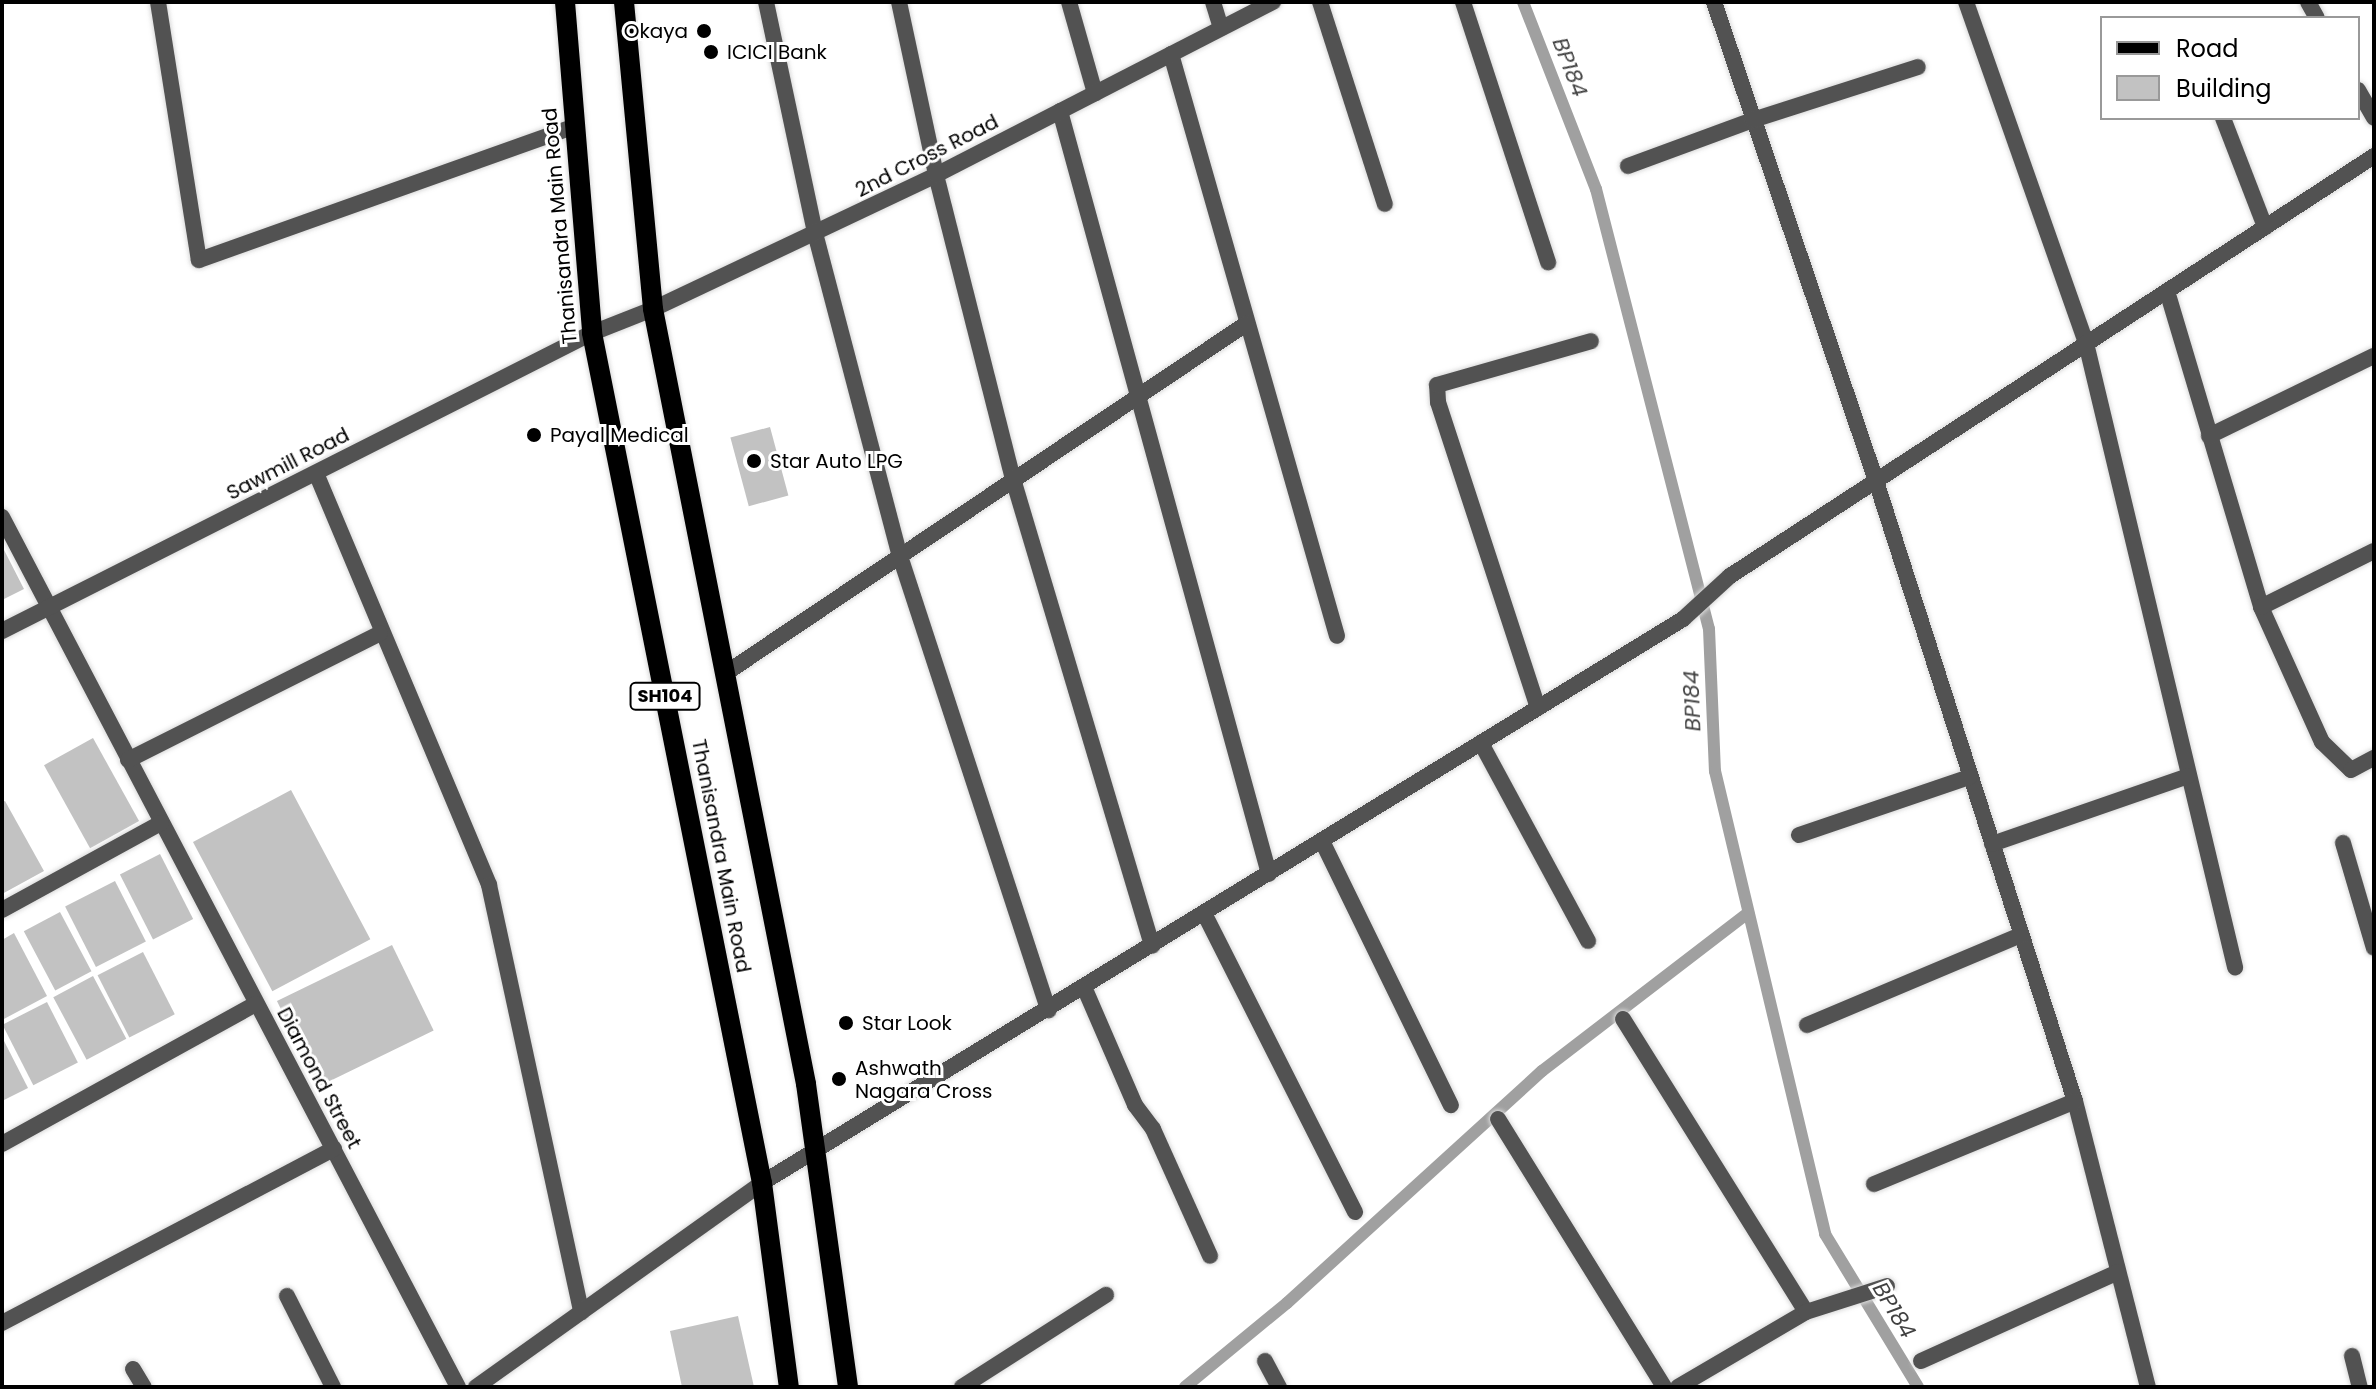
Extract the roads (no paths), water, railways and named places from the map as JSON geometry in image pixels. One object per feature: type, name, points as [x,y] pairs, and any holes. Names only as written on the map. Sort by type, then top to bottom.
[{"type":"main road","name":"Thanisandra Main Road","points":[[565,2],[592,333],[762,1183],[789,1387]]},
{"type":"main road","name":"Thanisandra Main Road","points":[[624,2],[653,309],[806,1084],[848,1387]]},
{"type":"street","points":[[158,2],[199,260],[575,126]]},
{"type":"street","points":[[766,2],[815,233],[900,556],[1048,1010]]},
{"type":"street","points":[[899,2],[936,175],[1013,479],[1152,946]]},
{"type":"street","points":[[1069,2],[1095,93]]},
{"type":"street","points":[[1213,2],[1221,28]]},
{"type":"street","name":"2nd Cross Road","points":[[592,333],[653,309],[936,175],[1273,2]]},
{"type":"street","points":[[1320,2],[1385,204]]},
{"type":"street","points":[[1463,2],[1548,262]]},
{"type":"street","points":[[1714,2],[1876,481],[2075,1101],[2148,1387]]},
{"type":"street","points":[[1966,2],[2086,343],[2235,967]]},
{"type":"street","points":[[1171,54],[1337,636]]},
{"type":"street","points":[[1628,166],[1753,120],[1918,67]]},
{"type":"street","points":[[2360,94],[2374,118]]},
{"type":"street","points":[[1060,111],[1136,398],[1269,874]]},
{"type":"street","points":[[2224,120],[2265,227]]},
{"type":"street","points":[[476,1387],[762,1183],[1683,619],[1730,576],[2374,156]]},
{"type":"street","points":[[2167,291],[2261,607],[2322,742],[2351,770],[2374,758]]},
{"type":"street","points":[[726,673],[1246,324]]},
{"type":"street","name":"Sawmill Road","points":[[2,631],[592,333]]},
{"type":"street","points":[[1538,708],[1438,402],[1437,385],[1591,341]]},
{"type":"street","points":[[2209,436],[2374,356]]},
{"type":"street","points":[[316,473],[380,633],[489,885],[581,1312]]},
{"type":"street","points":[[2,517],[256,1004]]},
{"type":"street","points":[[2261,607],[2374,551]]},
{"type":"street","points":[[128,760],[380,633]]},
{"type":"street","points":[[1481,743],[1588,941]]},
{"type":"street","points":[[1992,844],[2188,776]]},
{"type":"street","points":[[1799,835],[1969,777]]},
{"type":"street","points":[[2,910],[161,823]]},
{"type":"street","points":[[1322,841],[1451,1105]]},
{"type":"street","points":[[2343,843],[2374,948]]},
{"type":"street","points":[[1204,913],[1355,1212]]},
{"type":"street","points":[[1807,1025],[2021,935]]},
{"type":"street","points":[[1084,987],[1135,1105],[1153,1129],[1210,1256]]},
{"type":"street","name":"Diamond Street","points":[[2,1144],[256,1004],[458,1387]]},
{"type":"street","points":[[1623,1019],[1806,1312]]},
{"type":"street","points":[[1874,1184],[2075,1101]]},
{"type":"street","points":[[1498,1119],[1664,1387]]},
{"type":"street","points":[[2,1323],[334,1149]]},
{"type":"street","points":[[1921,1361],[2118,1272]]},
{"type":"street","points":[[1678,1387],[1806,1312],[1887,1286]]},
{"type":"street","points":[[962,1387],[1106,1295]]},
{"type":"street","points":[[287,1296],[333,1387]]},
{"type":"street","points":[[2352,1356],[2360,1387]]},
{"type":"street","points":[[1265,1361],[1279,1387]]},
{"type":"street","points":[[133,1369],[144,1387]]},
{"type":"waterway","name":"BP184","points":[[1523,2],[1596,189],[1709,629],[1715,771],[1825,1234],[1918,1387]]},
{"type":"waterway","points":[[1185,1387],[1287,1303],[1542,1071],[1748,913]]},
{"type":"place","name":"Okaya","points":[[704,31]]},
{"type":"place","name":"ICICI Bank","points":[[711,52]]},
{"type":"place","name":"Payal Medical","points":[[534,435]]},
{"type":"place","name":"Star Auto LPG","points":[[754,461]]},
{"type":"place","name":"Star Look","points":[[846,1023]]},
{"type":"place","name":"Ashwath Nagara Cross","points":[[839,1079]]}]
